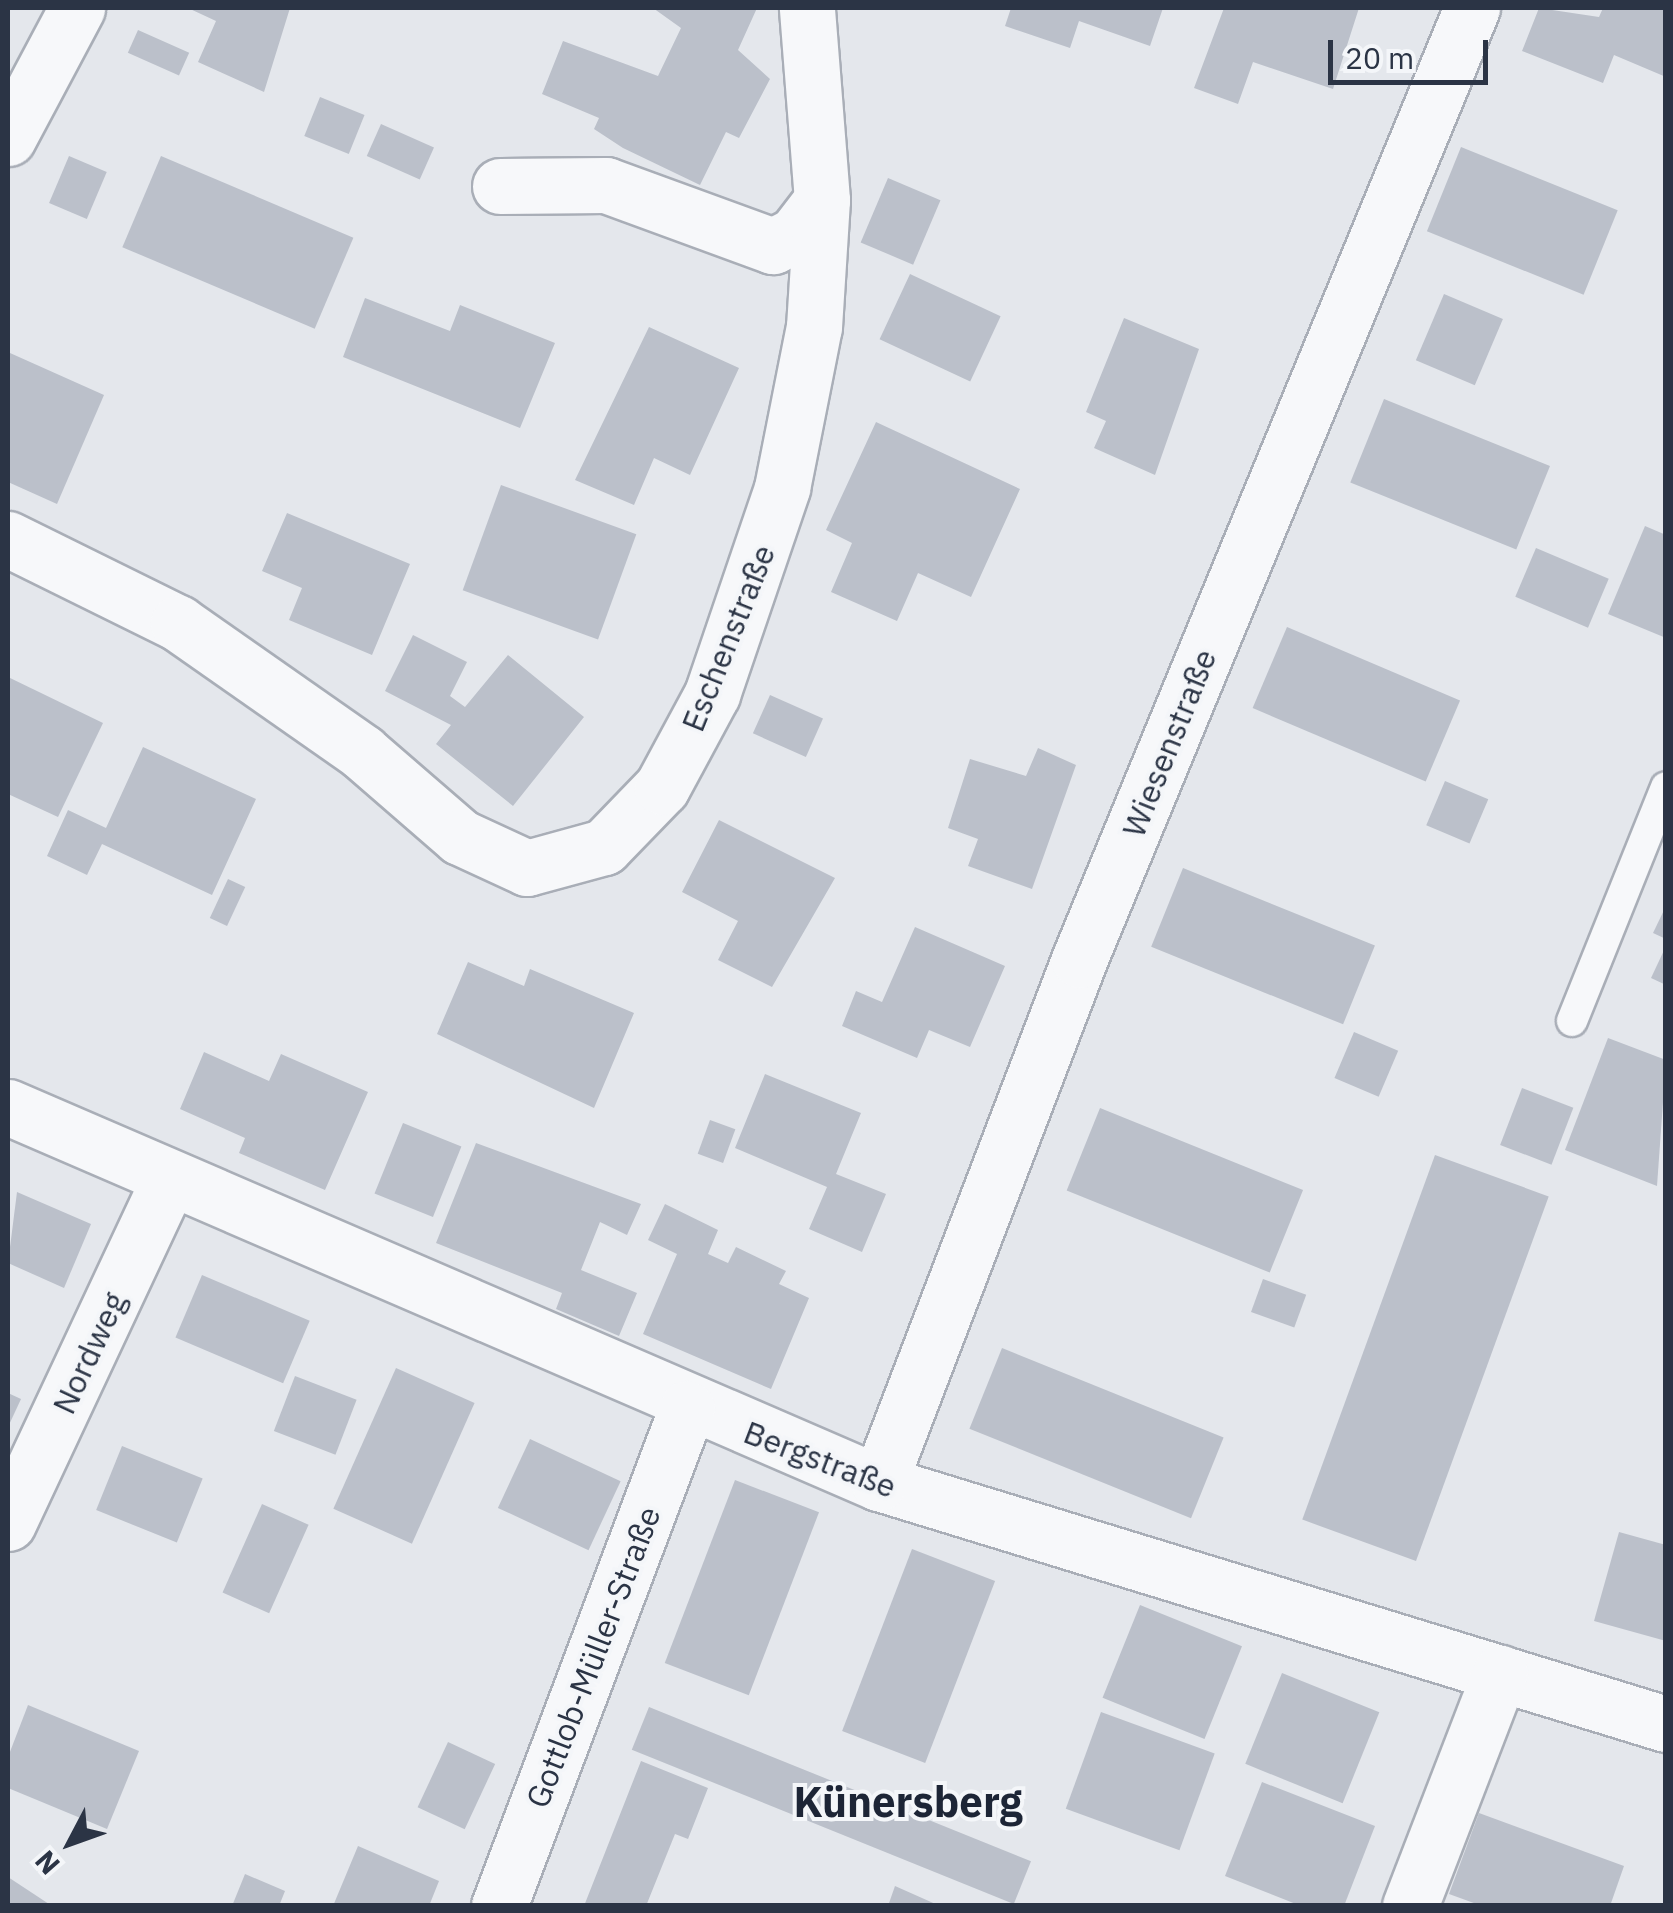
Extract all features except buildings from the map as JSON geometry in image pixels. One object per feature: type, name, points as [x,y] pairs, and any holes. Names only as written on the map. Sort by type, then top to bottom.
[{"type":"street","points":[[8,138],[77,8]]},
{"type":"street","name":"Eschenstraße","points":[[8,539],[178,623],[362,752],[460,836],[527,868],[604,847],[662,788],[712,694],[759,570],[814,326],[822,200],[807,8]]},
{"type":"street","name":"Wiesenstraße","points":[[878,1483],[1080,960],[1472,8]]},
{"type":"street","points":[[500,186],[606,185],[773,246],[795,235],[822,200]]},
{"type":"street","name":"Bergstraße","points":[[8,1106],[688,1408],[878,1483],[1666,1724]]},
{"type":"street","name":"Nordweg","points":[[8,1523],[169,1179]]},
{"type":"street","name":"Gottlob-Müller-Straße","points":[[499,1906],[688,1408]]},
{"type":"street","points":[[1410,1906],[1500,1673]]},
{"type":"lane","points":[[1572,1021],[1666,787]]},
{"type":"district","name":"Künersberg","points":[[908,1802]]}]
